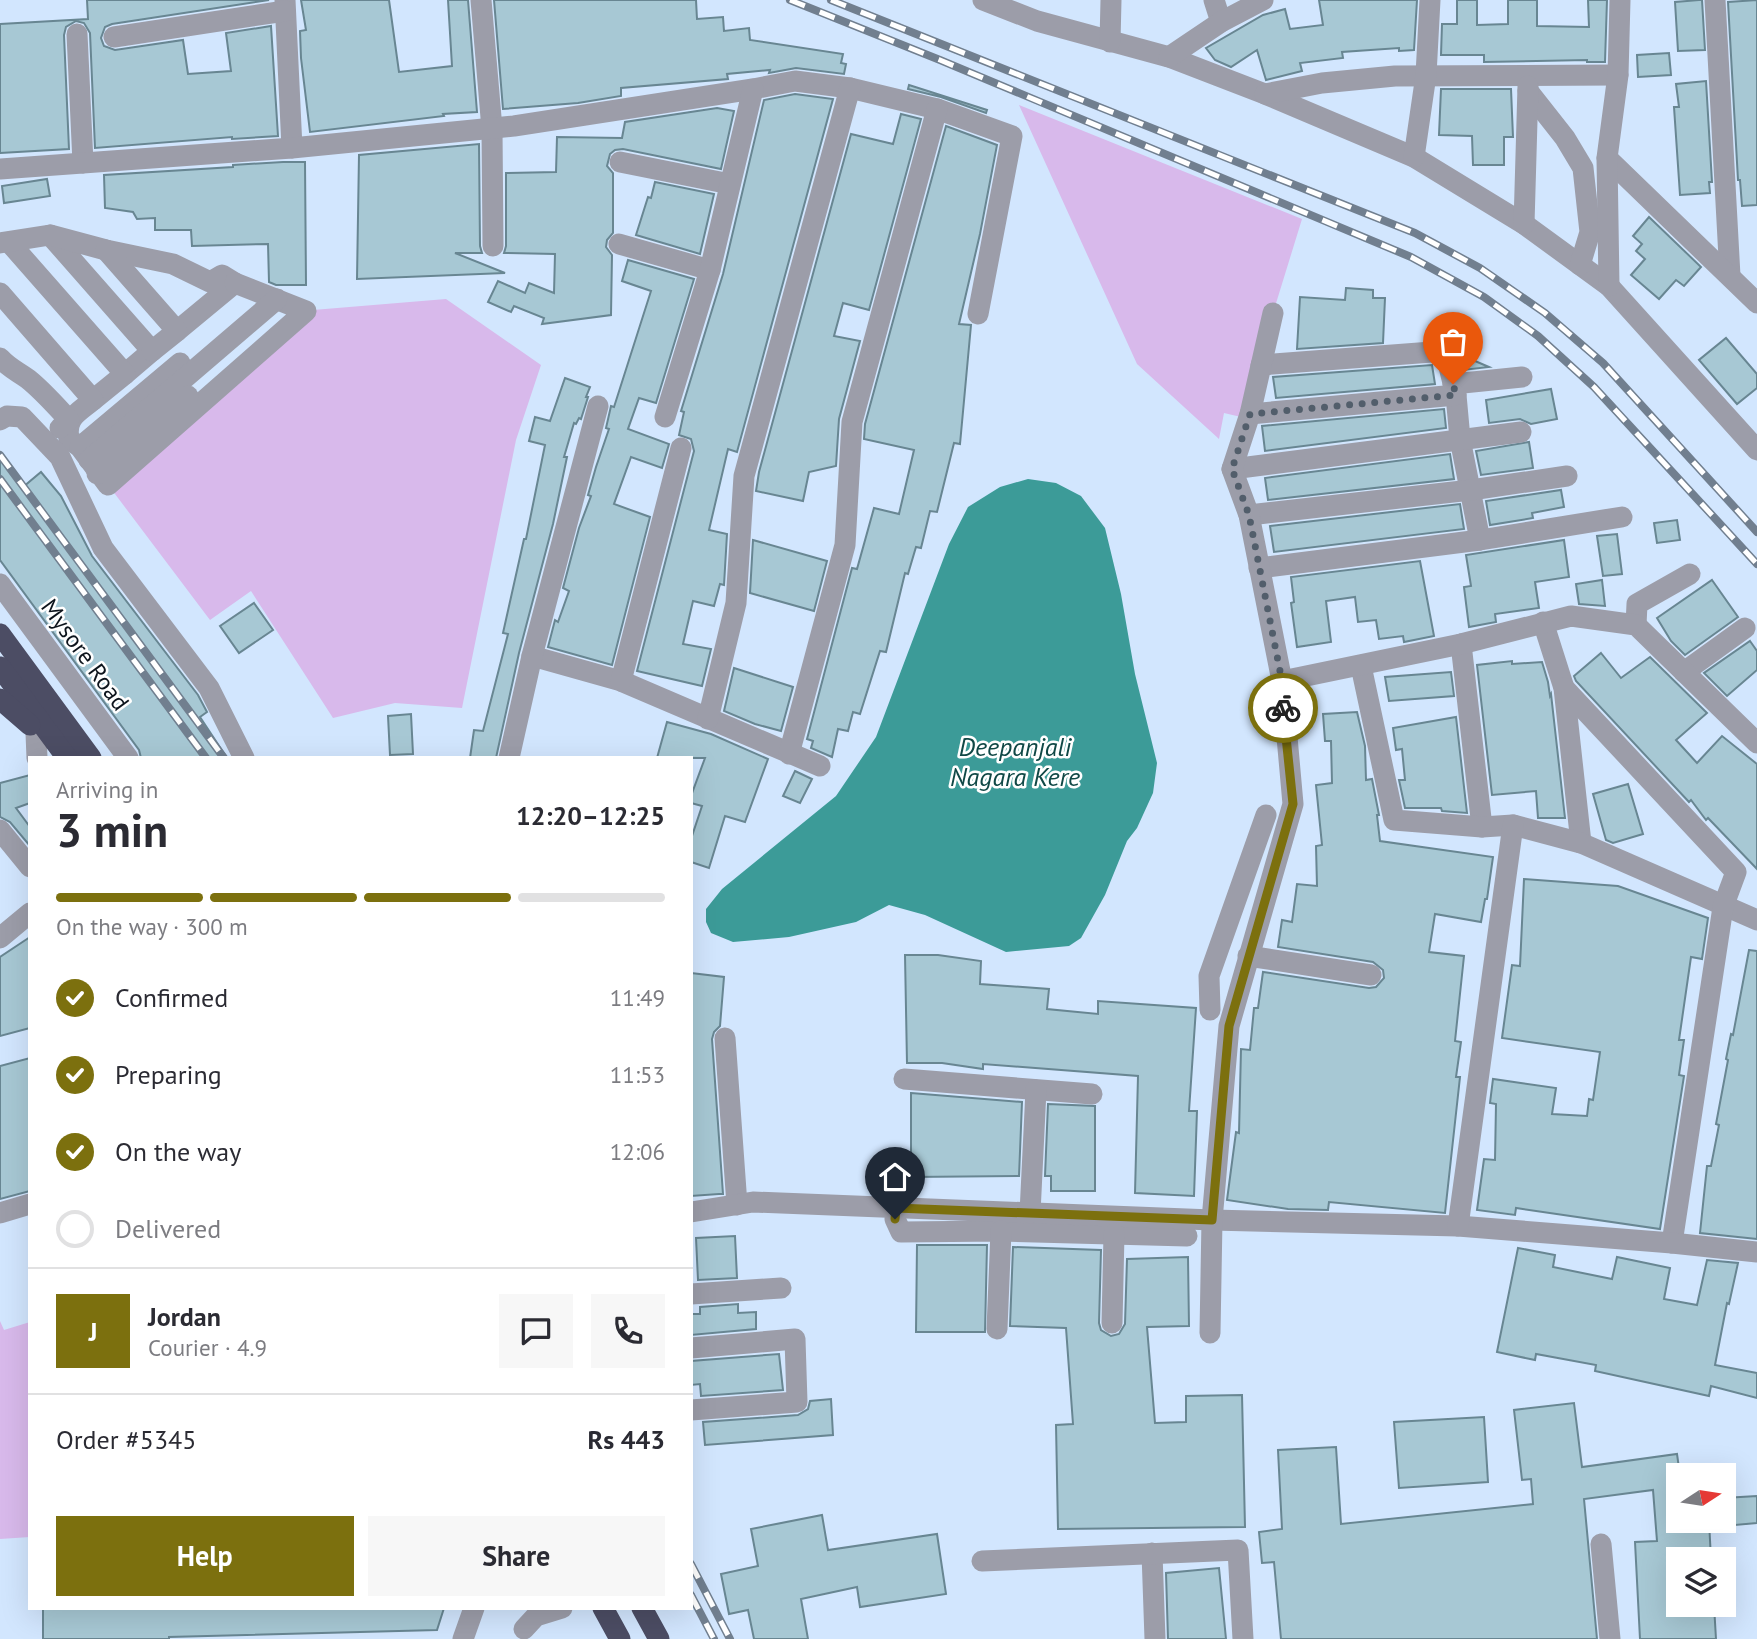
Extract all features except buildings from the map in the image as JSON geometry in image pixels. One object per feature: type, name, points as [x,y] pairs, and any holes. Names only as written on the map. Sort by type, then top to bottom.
[{"type":"highway","points":[[0,634],[90,756]]},
{"type":"highway","points":[[0,667],[66,756]]},
{"type":"highway","points":[[0,699],[33,729]]},
{"type":"highway","points":[[604,1610],[620,1639]]},
{"type":"highway","points":[[643,1610],[659,1639]]},
{"type":"street","points":[[481,0],[492,128],[493,246]]},
{"type":"street","points":[[983,0],[1037,10],[1110,42],[1169,57],[1414,157],[1524,224],[1609,286],[1757,450]]},
{"type":"street","points":[[1110,42],[1111,0]]},
{"type":"street","points":[[1214,0],[1221,22]]},
{"type":"street","points":[[1169,57],[1221,22],[1263,0]]},
{"type":"street","points":[[1414,157],[1426,75],[1430,0]]},
{"type":"street","points":[[1609,286],[1607,158],[1618,75],[1620,0]]},
{"type":"street","points":[[1715,0],[1730,276]]},
{"type":"street","points":[[114,37],[285,6],[292,148]]},
{"type":"street","points":[[77,34],[83,163]]},
{"type":"street","points":[[1265,94],[1334,82],[1395,76],[1426,75],[1528,84],[1618,75]]},
{"type":"street","points":[[0,169],[292,148],[492,128],[795,81],[850,88],[937,109],[1012,136],[978,314]]},
{"type":"street","points":[[1524,224],[1528,84]]},
{"type":"street","points":[[1528,84],[1583,168],[1590,232],[1580,265]]},
{"type":"street","points":[[708,719],[736,603],[744,476],[850,88]]},
{"type":"street","points":[[665,417],[710,270],[753,89]]},
{"type":"street","points":[[789,754],[845,545],[852,422],[937,109]]},
{"type":"street","points":[[1607,158],[1757,303]]},
{"type":"street","points":[[620,162],[730,184]]},
{"type":"street","points":[[4,242],[50,235],[173,264],[210,282],[222,275],[277,300]]},
{"type":"street","points":[[50,235],[152,351]]},
{"type":"street","points":[[4,242],[125,374]]},
{"type":"street","points":[[619,244],[710,270]]},
{"type":"street","points":[[106,250],[177,331]]},
{"type":"street","points":[[45,440],[235,283]]},
{"type":"street","points":[[0,293],[93,400]]},
{"type":"street","points":[[89,460],[277,300]]},
{"type":"street","points":[[89,460],[277,300]]},
{"type":"street","points":[[1210,1333],[1212,1220],[1229,1026],[1293,804],[1282,681],[1249,515],[1232,469],[1250,414],[1273,313]]},
{"type":"street","points":[[1261,365],[1445,351],[1480,540]]},
{"type":"street","points":[[4,370],[26,377],[69,420]]},
{"type":"street","points":[[1250,414],[1454,390],[1522,377]]},
{"type":"street","points":[[511,756],[532,656],[598,406]]},
{"type":"street","points":[[0,420],[7,416],[22,417],[60,457],[103,548],[209,688],[243,756]]},
{"type":"street","points":[[69,420],[69,439],[89,460]]},
{"type":"street","points":[[1232,469],[1521,432]]},
{"type":"street","points":[[621,681],[681,447]]},
{"type":"street","points":[[1249,515],[1471,490],[1567,476]]},
{"type":"street","points":[[1259,568],[1480,540],[1622,517]]},
{"type":"street","points":[[1636,625],[1637,604],[1690,574]]},
{"type":"street","name":"Mysore Road","points":[[0,584],[127,756]]},
{"type":"street","points":[[1282,681],[1461,644],[1571,616],[1636,625],[1757,743]]},
{"type":"street","points":[[1543,622],[1563,688],[1581,843]]},
{"type":"street","points":[[1684,672],[1745,628]]},
{"type":"street","points":[[1461,644],[1482,827]]},
{"type":"street","points":[[532,656],[621,681],[820,766]]},
{"type":"street","points":[[1360,666],[1394,820],[1482,827],[1513,825],[1581,843],[1757,920]]},
{"type":"street","points":[[0,682],[53,756]]},
{"type":"street","points":[[1563,688],[1736,872],[1723,907],[1672,1243]]},
{"type":"street","points":[[33,729],[37,756]]},
{"type":"street","points":[[1210,1010],[1209,976],[1266,815]]},
{"type":"street","points":[[1458,1226],[1513,825]]},
{"type":"street","points":[[0,830],[28,865]]},
{"type":"street","points":[[0,938],[28,915]]},
{"type":"street","points":[[1248,956],[1371,975]]},
{"type":"street","points":[[725,1038],[737,1205]]},
{"type":"street","points":[[904,1079],[1092,1094]]},
{"type":"street","points":[[1030,1213],[1035,1090]]},
{"type":"street","points":[[693,1212],[753,1202],[1212,1220],[1458,1226],[1757,1252]]},
{"type":"street","points":[[0,1213],[28,1205]]},
{"type":"street","points":[[896,1208],[895,1219],[901,1232],[1001,1231],[1187,1236]]},
{"type":"street","points":[[997,1329],[1001,1231]]},
{"type":"street","points":[[1112,1323],[1114,1234]]},
{"type":"street","points":[[693,1294],[781,1288]]},
{"type":"street","points":[[693,1348],[795,1339],[797,1402],[693,1410]]},
{"type":"street","points":[[1601,1544],[1610,1639]]},
{"type":"street","points":[[982,1561],[1238,1550],[1243,1639]]},
{"type":"street","points":[[1152,1553],[1156,1639]]},
{"type":"street","points":[[463,1639],[473,1610]]},
{"type":"street","points":[[524,1629],[536,1616],[556,1610]]},
{"type":"shaded area","points":[[1019,105],[1302,219],[1241,417],[1224,413],[1219,439],[1137,364]]},
{"type":"shaded area","points":[[446,299],[541,365],[516,440],[462,708],[395,703],[333,718],[251,591],[210,620],[112,490],[313,310]]},
{"type":"shaded area","points":[[0,1321],[4,1330],[28,1323],[28,1537],[0,1539]]},
{"type":"water","name":"Deepanjali Nagara Kere","points":[[1028,479],[1056,483],[1081,496],[1105,528],[1121,594],[1135,674],[1157,763],[1153,793],[1137,828],[1127,841],[1105,895],[1081,938],[1069,946],[1006,952],[925,915],[889,905],[856,922],[789,937],[733,942],[711,933],[706,922],[706,909],[722,889],[836,796],[876,737],[949,544],[968,507],[1000,487]]},
{"type":"railway","points":[[790,0],[1411,257],[1484,297],[1538,336],[1594,387],[1757,564]]},
{"type":"railway","points":[[831,0],[1415,233],[1480,268],[1545,313],[1603,363],[1757,532]]},
{"type":"railway","points":[[0,455],[223,756]]},
{"type":"railway","points":[[0,479],[205,756]]},
{"type":"railway","points":[[693,1568],[730,1639]]},
{"type":"railway","points":[[693,1599],[714,1639]]},
{"type":"way so far","points":[[1283,708],[1282,681],[1249,515],[1232,469],[1250,414],[1456,395],[1453,384]]},
{"type":"route","points":[[895,1219],[896,1208],[1212,1220],[1229,1026],[1293,804],[1283,708]]}]
